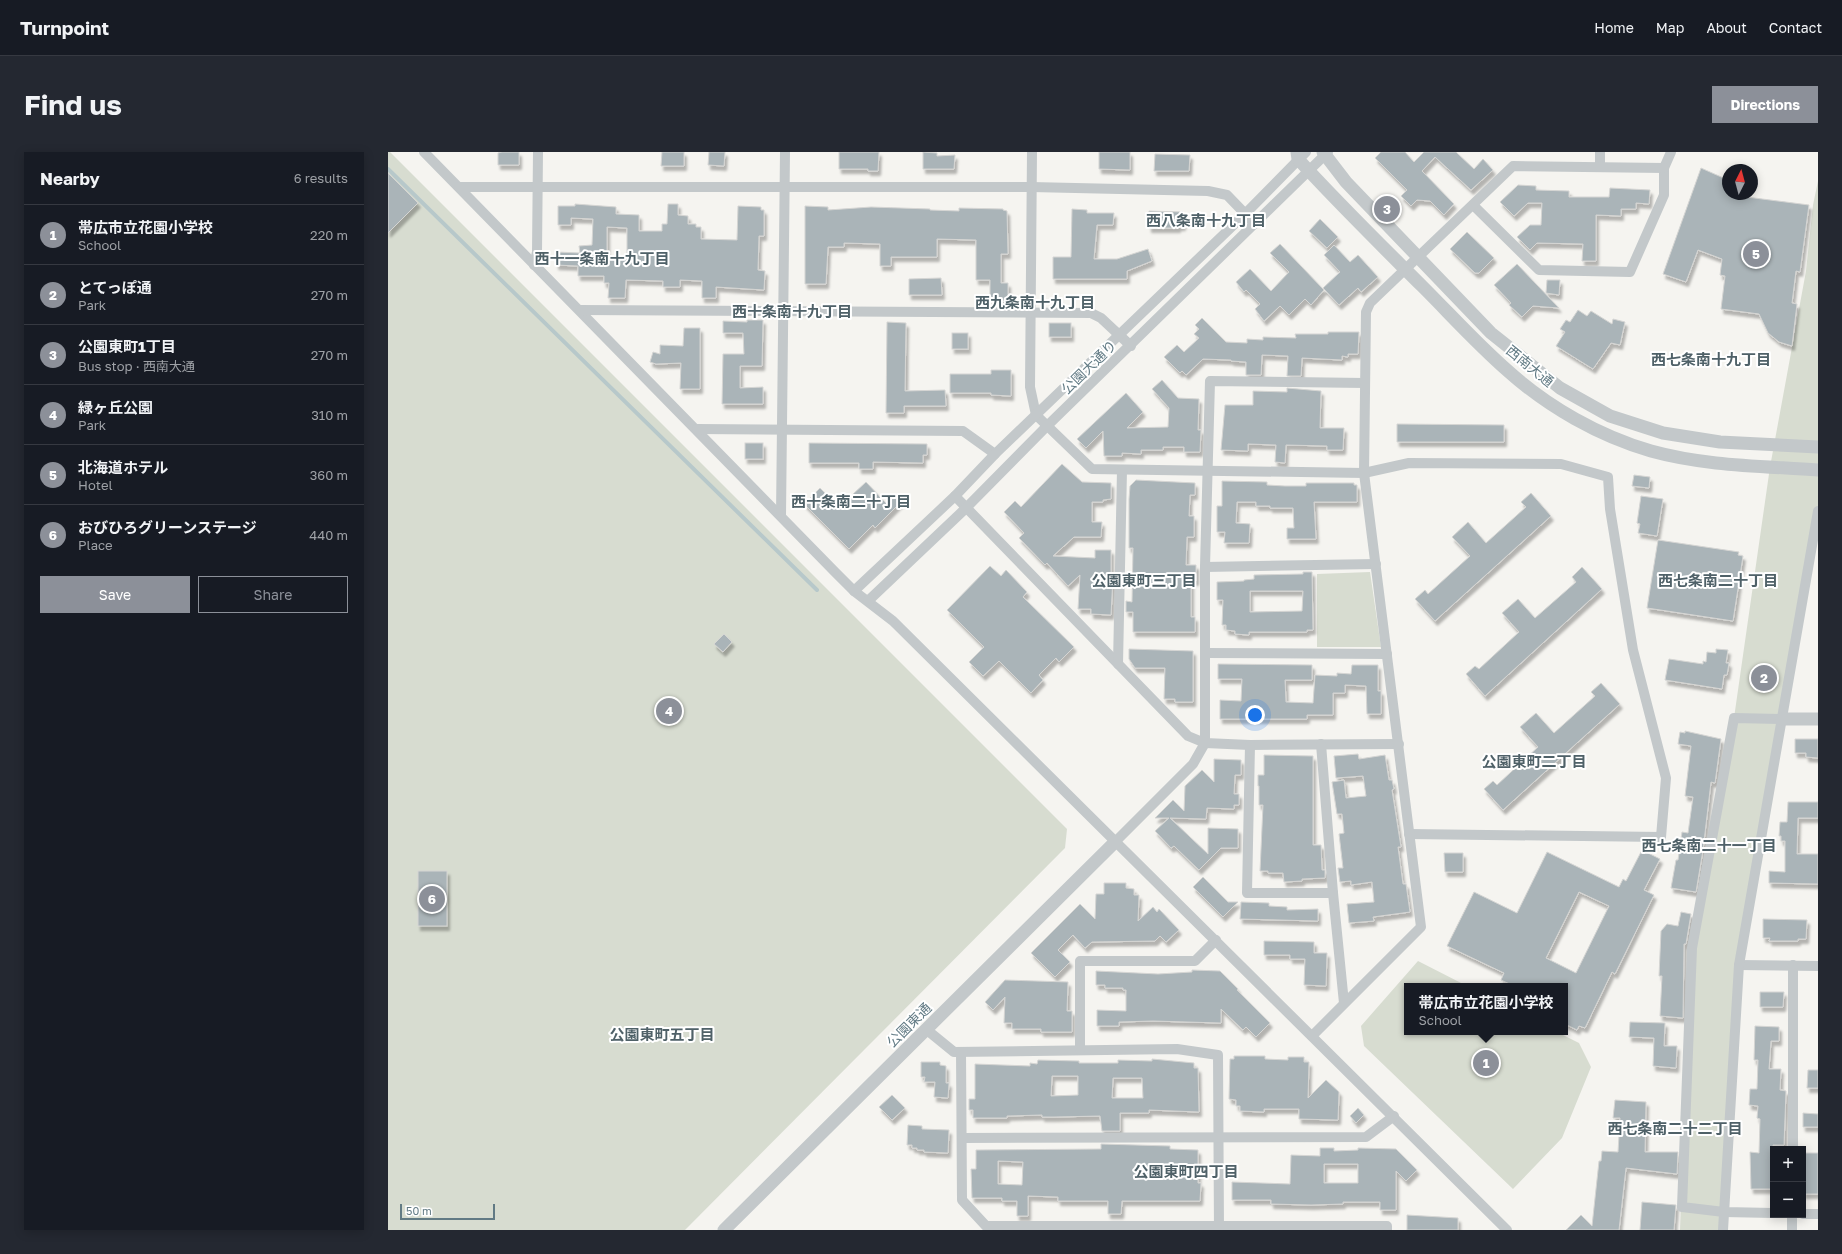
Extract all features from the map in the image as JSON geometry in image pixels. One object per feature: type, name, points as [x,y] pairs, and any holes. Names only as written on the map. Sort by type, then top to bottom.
[{"type":"street","points":[[424,152],[854,591],[893,621],[1394,1116],[1507,1230]]},
{"type":"street","points":[[534,266],[537,252],[538,152]]},
{"type":"street","points":[[781,516],[785,152]]},
{"type":"street","points":[[1032,152],[1030,387],[1036,415],[1092,469],[1364,473],[1409,463],[1560,464],[1608,477],[1610,509],[1632,650],[1666,778],[1661,837],[1409,834]]},
{"type":"street","points":[[1600,152],[1600,167]]},
{"type":"street","points":[[1473,205],[1539,270],[1630,272],[1664,195],[1664,168],[1671,152]]},
{"type":"street","name":"公園大通り","points":[[868,601],[966,508],[1047,426],[1131,346],[1309,171],[1325,153]]},
{"type":"street","name":"西南大通","points":[[1325,153],[1346,182],[1492,333],[1560,388],[1610,416],[1663,433],[1720,442],[1818,447]]},
{"type":"street","name":"公園大通り","points":[[854,591],[955,496],[994,454],[1245,214],[1300,154]]},
{"type":"street","name":"西南大通","points":[[1300,154],[1309,171],[1331,196],[1509,372],[1558,409],[1605,434],[1651,451],[1687,459],[1730,464],[1818,470]]},
{"type":"street","points":[[1312,1036],[1421,927],[1364,473],[1366,312],[1370,303],[1419,258],[1513,166],[1664,168]]},
{"type":"street","points":[[459,187],[1031,187],[1208,191],[1227,195],[1255,224]]},
{"type":"street","points":[[580,310],[783,312],[1030,311],[1091,313],[1101,318],[1131,346]]},
{"type":"street","points":[[1116,842],[1193,764],[1205,743],[1205,566],[1210,381],[1365,383]]},
{"type":"street","points":[[697,430],[963,431],[994,454]]},
{"type":"street","points":[[1118,664],[1122,470]]},
{"type":"street","points":[[955,496],[1188,736],[1205,743],[1250,745],[1399,744]]},
{"type":"street","points":[[1723,1230],[1739,965],[1818,511]]},
{"type":"street","points":[[1205,566],[1376,564]]},
{"type":"street","points":[[1206,653],[1387,654]]},
{"type":"street","points":[[1770,1213],[1724,1212],[1682,1207],[1692,948],[1734,718],[1818,719]]},
{"type":"street","points":[[1321,744],[1333,893],[1344,1003]]},
{"type":"street","points":[[1250,745],[1247,893],[1333,893]]},
{"type":"street","name":"公園東通","points":[[724,1230],[1116,842]]},
{"type":"street","points":[[1080,1050],[1080,961],[1195,961],[1216,940]]},
{"type":"street","points":[[1739,965],[1818,966]]},
{"type":"street","points":[[1793,965],[1793,1146]]},
{"type":"street","points":[[927,1030],[954,1052],[1177,1049],[1218,1055],[1219,1228]]},
{"type":"street","points":[[961,1052],[962,1200],[986,1226],[1219,1228],[1387,1226],[1387,1230]]},
{"type":"street","points":[[962,1138],[1366,1137],[1394,1116]]},
{"type":"street","points":[[1806,1214],[1818,1214]]},
{"type":"street","points":[[1792,1218],[1792,1230]]},
{"type":"shaded area","points":[[388,152],[390,152],[1067,829],[1065,848],[685,1230],[388,1230]]},
{"type":"shaded area","points":[[1818,181],[1818,511],[1739,965],[1723,1230],[1680,1230],[1692,948],[1734,718],[1770,467],[1806,271],[1813,205]]},
{"type":"shaded area","points":[[1370,572],[1381,647],[1317,647],[1317,574]]},
{"type":"shaded area","points":[[1418,961],[1461,983],[1404,983],[1404,1035],[1563,1035],[1579,1043],[1591,1067],[1562,1138],[1513,1189],[1364,1046],[1361,1026]]},
{"type":"building","points":[[519,152],[519,165],[498,165],[498,153]]},
{"type":"building","points":[[662,152],[684,152],[684,166],[661,166]]},
{"type":"building","points":[[709,152],[725,152],[724,166],[708,165]]},
{"type":"building","points":[[839,152],[879,152],[878,171],[868,171],[868,169],[839,169]]},
{"type":"building","points":[[923,152],[937,153],[937,156],[955,155],[954,169],[923,169]]},
{"type":"building","points":[[1099,152],[1130,152],[1130,170],[1099,169]]},
{"type":"building","points":[[1381,152],[1405,152],[1414,162],[1424,152],[1456,152],[1474,169],[1483,159],[1493,170],[1471,190],[1435,157],[1422,171],[1454,204],[1444,215],[1430,201],[1417,200],[1411,206],[1401,196],[1407,190],[1375,158]]},
{"type":"building","points":[[1155,154],[1190,155],[1189,171],[1154,171]]},
{"type":"building","points":[[1701,168],[1722,177],[1722,200],[1758,200],[1758,198],[1809,205],[1800,272],[1796,271],[1792,303],[1797,304],[1792,346],[1779,342],[1768,333],[1759,314],[1721,309],[1725,276],[1720,275],[1722,259],[1698,250],[1686,282],[1663,274]]},
{"type":"building","points":[[388,173],[418,203],[388,233]]},
{"type":"building","points":[[1518,185],[1536,186],[1536,190],[1569,191],[1569,197],[1609,197],[1610,188],[1650,190],[1649,204],[1636,203],[1636,209],[1621,209],[1621,216],[1596,215],[1596,261],[1582,261],[1583,244],[1537,243],[1530,250],[1517,237],[1530,225],[1541,225],[1542,203],[1528,203],[1514,216],[1500,202]]},
{"type":"building","points":[[575,204],[616,207],[616,214],[639,215],[639,231],[662,231],[662,224],[667,224],[668,204],[678,204],[678,215],[688,216],[688,224],[696,224],[696,227],[701,227],[701,239],[737,240],[738,206],[761,207],[761,210],[764,210],[764,236],[759,236],[758,270],[765,271],[764,290],[716,287],[716,298],[702,298],[702,281],[680,280],[680,287],[663,287],[663,281],[626,280],[625,298],[608,298],[609,283],[604,283],[604,276],[578,276],[578,266],[556,265],[557,252],[580,253],[579,246],[592,245],[593,219],[571,218],[571,225],[558,225],[558,206],[575,206]],"holes":[[[607,227],[627,228],[627,257],[607,256]]]},
{"type":"building","points":[[805,206],[828,207],[828,210],[871,207],[959,211],[959,208],[1003,209],[1007,211],[1008,254],[1001,254],[1001,283],[1008,283],[1008,301],[990,300],[990,280],[976,280],[976,240],[937,239],[937,257],[891,257],[891,266],[880,266],[880,244],[844,243],[844,247],[828,247],[826,284],[805,284]]},
{"type":"building","points":[[1072,209],[1087,210],[1087,213],[1114,213],[1113,225],[1097,225],[1094,259],[1117,259],[1148,249],[1152,261],[1127,271],[1127,279],[1053,279],[1053,257],[1071,257]]},
{"type":"building","points":[[1149,211],[1183,212],[1183,226],[1178,226],[1178,228],[1149,228]]},
{"type":"building","points":[[1320,219],[1338,237],[1327,248],[1309,231]]},
{"type":"building","points":[[1467,232],[1494,258],[1479,273],[1475,273],[1450,249]]},
{"type":"building","points":[[1280,244],[1324,290],[1311,305],[1305,299],[1289,315],[1280,306],[1264,321],[1255,309],[1260,304],[1246,290],[1244,292],[1236,282],[1250,269],[1271,291],[1289,272],[1270,253]]},
{"type":"building","points":[[1334,245],[1350,262],[1358,255],[1378,277],[1361,292],[1358,288],[1339,305],[1323,288],[1340,272],[1324,255]]},
{"type":"building","points":[[1517,264],[1559,308],[1533,306],[1522,317],[1509,305],[1511,303],[1494,285]]},
{"type":"building","points":[[941,278],[942,295],[909,295],[909,279]]},
{"type":"building","points":[[1547,280],[1560,280],[1559,295],[1546,293]]},
{"type":"building","points":[[1578,310],[1587,316],[1591,311],[1612,324],[1613,319],[1625,322],[1620,345],[1611,343],[1593,369],[1556,346],[1565,332],[1560,329],[1566,320],[1570,322]]},
{"type":"building","points":[[1202,318],[1226,342],[1247,343],[1247,339],[1263,340],[1263,337],[1296,338],[1295,334],[1359,332],[1358,354],[1348,354],[1348,357],[1342,356],[1342,360],[1302,358],[1301,376],[1287,376],[1288,356],[1262,355],[1261,375],[1246,375],[1246,362],[1203,359],[1186,375],[1182,371],[1180,373],[1164,357],[1177,345],[1184,352],[1199,338],[1194,334],[1199,329],[1195,325]]},
{"type":"building","points":[[747,320],[763,320],[762,366],[740,366],[740,388],[763,387],[763,404],[722,404],[723,354],[744,354],[743,333],[723,333],[723,321],[747,322]]},
{"type":"building","points":[[887,322],[906,323],[905,391],[945,390],[946,406],[904,406],[904,413],[886,413]]},
{"type":"building","points":[[1049,323],[1071,323],[1071,337],[1049,337]]},
{"type":"building","points":[[684,328],[700,328],[700,389],[680,389],[681,363],[656,364],[650,362],[653,352],[660,354],[660,345],[683,346]]},
{"type":"building","points":[[952,333],[968,333],[968,349],[952,349]]},
{"type":"building","points":[[991,370],[1011,370],[1011,396],[991,395],[991,393],[950,393],[950,374],[991,374]]},
{"type":"building","points":[[1162,380],[1178,398],[1199,399],[1198,430],[1201,430],[1200,452],[1184,452],[1184,447],[1163,447],[1163,450],[1141,450],[1141,454],[1122,453],[1122,456],[1104,456],[1103,431],[1086,448],[1077,439],[1126,393],[1143,412],[1127,428],[1168,427],[1169,408],[1152,389]]},
{"type":"building","points":[[1287,388],[1321,391],[1320,428],[1344,428],[1343,450],[1327,450],[1327,446],[1286,445],[1285,463],[1275,462],[1276,445],[1248,444],[1248,451],[1221,450],[1225,405],[1253,405],[1253,391],[1287,392]]},
{"type":"building","points":[[1397,424],[1504,425],[1504,442],[1397,442]]},
{"type":"building","points":[[745,443],[763,443],[763,459],[745,459]]},
{"type":"building","points":[[809,443],[927,444],[927,455],[923,455],[923,463],[873,462],[873,469],[859,469],[859,463],[809,463]]},
{"type":"building","points":[[1062,464],[1082,482],[1111,483],[1111,499],[1103,500],[1103,502],[1092,502],[1092,522],[1102,522],[1101,537],[1074,537],[1053,556],[1095,558],[1095,550],[1111,550],[1111,576],[1113,576],[1111,615],[1091,614],[1091,609],[1078,609],[1080,575],[1068,586],[1047,563],[1045,565],[1019,538],[1024,533],[1004,512],[1015,501],[1021,507]]},
{"type":"building","points":[[1634,475],[1650,477],[1649,488],[1632,486]]},
{"type":"building","points":[[1136,480],[1195,483],[1195,495],[1190,495],[1189,516],[1194,516],[1194,537],[1187,537],[1186,565],[1196,565],[1196,581],[1191,581],[1191,617],[1195,617],[1195,632],[1133,632],[1133,612],[1126,612],[1126,601],[1132,602],[1133,548],[1129,548],[1129,499],[1130,486]]},
{"type":"building","points":[[1222,481],[1267,482],[1267,485],[1285,486],[1306,486],[1306,483],[1354,483],[1354,485],[1357,485],[1357,502],[1314,502],[1316,539],[1287,539],[1287,528],[1294,528],[1293,508],[1270,508],[1270,506],[1256,506],[1256,502],[1237,502],[1236,523],[1250,524],[1249,543],[1224,543],[1225,532],[1217,532],[1217,506],[1222,506]]},
{"type":"building","points":[[866,482],[886,503],[894,495],[901,502],[875,528],[873,525],[849,549],[804,504],[820,488],[839,507]]},
{"type":"building","points":[[1531,493],[1551,516],[1435,621],[1415,599],[1425,590],[1428,594],[1470,556],[1452,537],[1468,522],[1486,543],[1526,507],[1521,502]]},
{"type":"building","points":[[1641,496],[1663,499],[1657,536],[1638,533],[1640,524],[1637,523]]},
{"type":"building","points":[[1658,540],[1739,552],[1738,555],[1743,556],[1733,621],[1647,608]]},
{"type":"building","points":[[990,566],[1001,576],[1006,570],[1027,592],[1023,597],[1074,647],[1059,662],[1056,658],[1039,675],[1043,680],[1031,693],[999,661],[983,676],[969,662],[984,647],[947,610]]},
{"type":"building","points":[[1582,567],[1602,589],[1485,696],[1466,674],[1475,666],[1479,669],[1519,632],[1502,613],[1518,599],[1535,618],[1576,582],[1572,577]]},
{"type":"building","points":[[1303,572],[1312,572],[1313,630],[1307,630],[1307,632],[1249,632],[1249,635],[1235,634],[1235,631],[1226,630],[1226,625],[1222,625],[1223,600],[1217,600],[1217,582],[1244,581],[1254,579],[1254,575],[1303,574]],"holes":[[[1250,591],[1303,591],[1302,611],[1250,612]]]},
{"type":"building","points":[[724,634],[732,642],[723,652],[714,644]]},
{"type":"building","points":[[1129,649],[1193,651],[1193,702],[1175,702],[1175,699],[1164,699],[1165,668],[1135,668],[1129,659]]},
{"type":"building","points":[[1716,649],[1728,650],[1726,663],[1729,663],[1727,675],[1724,675],[1722,689],[1665,680],[1669,659],[1703,664],[1703,661],[1706,662],[1707,652],[1716,653]]},
{"type":"building","points":[[1218,664],[1312,665],[1312,680],[1285,680],[1286,702],[1313,703],[1315,675],[1337,676],[1337,673],[1351,674],[1352,665],[1378,665],[1378,691],[1381,691],[1381,714],[1367,714],[1366,686],[1345,685],[1345,693],[1333,693],[1333,715],[1307,715],[1307,719],[1220,719],[1220,700],[1241,701],[1242,679],[1218,679]]},
{"type":"building","points":[[1601,683],[1620,704],[1503,810],[1484,789],[1493,781],[1497,785],[1538,747],[1520,727],[1536,713],[1554,733],[1595,696],[1591,692]]},
{"type":"building","points":[[1685,731],[1721,739],[1715,783],[1711,782],[1703,850],[1696,892],[1671,888],[1676,860],[1678,860],[1682,832],[1688,833],[1693,797],[1685,796],[1691,746],[1678,744],[1680,732],[1685,733]]},
{"type":"building","points":[[1795,739],[1818,739],[1818,758],[1806,757],[1806,753],[1795,753]]},
{"type":"building","points":[[1358,754],[1359,759],[1385,755],[1389,780],[1392,780],[1394,789],[1392,790],[1401,847],[1398,847],[1403,884],[1406,884],[1410,912],[1373,917],[1374,921],[1349,923],[1347,904],[1374,902],[1372,882],[1351,885],[1351,881],[1340,882],[1338,868],[1343,868],[1339,834],[1344,833],[1342,814],[1337,814],[1332,782],[1344,780],[1346,798],[1366,796],[1363,776],[1336,778],[1334,756]]},
{"type":"building","points":[[1264,755],[1313,756],[1313,845],[1321,845],[1322,870],[1325,870],[1325,878],[1302,879],[1302,881],[1284,882],[1283,873],[1268,873],[1268,871],[1260,871],[1263,805],[1259,805],[1258,775],[1264,775]]},
{"type":"building","points":[[1214,759],[1241,760],[1241,775],[1235,775],[1234,794],[1239,794],[1239,805],[1234,805],[1234,809],[1207,808],[1206,819],[1170,818],[1208,854],[1208,828],[1238,829],[1238,848],[1221,848],[1199,870],[1174,846],[1171,848],[1155,831],[1169,818],[1155,818],[1173,800],[1184,811],[1185,786],[1202,770],[1214,782]]},
{"type":"building","points":[[1788,802],[1818,802],[1818,818],[1798,818],[1797,854],[1818,854],[1818,884],[1769,883],[1769,871],[1785,872],[1785,841],[1781,841],[1781,836],[1779,836],[1780,822],[1787,822]]},
{"type":"building","points":[[1642,850],[1660,859],[1644,890],[1654,895],[1615,974],[1612,972],[1585,1028],[1579,1026],[1577,1030],[1568,1026],[1568,983],[1508,983],[1501,980],[1504,973],[1447,946],[1474,892],[1517,913],[1547,852],[1619,887],[1623,879],[1626,881]],"holes":[[[1579,892],[1609,906],[1576,973],[1546,958]]]},
{"type":"building","points":[[1444,853],[1463,853],[1463,872],[1445,872]]},
{"type":"building","points":[[418,871],[447,871],[447,926],[418,926]]},
{"type":"building","points":[[1203,877],[1228,902],[1238,902],[1223,917],[1193,887]]},
{"type":"building","points":[[1104,883],[1126,883],[1126,888],[1134,889],[1134,895],[1139,895],[1138,921],[1153,907],[1157,912],[1159,909],[1179,930],[1166,942],[1160,936],[1155,941],[1092,942],[1085,948],[1073,935],[1058,950],[1070,962],[1055,977],[1031,953],[1080,904],[1095,919],[1096,894],[1104,894]]},
{"type":"building","points":[[1241,902],[1269,903],[1269,906],[1287,907],[1287,910],[1318,909],[1318,921],[1240,919]]},
{"type":"building","points":[[1681,912],[1691,914],[1686,944],[1684,944],[1683,1018],[1660,1016],[1662,976],[1659,976],[1661,931],[1667,924],[1678,926]]},
{"type":"building","points":[[1763,919],[1807,920],[1806,939],[1798,939],[1798,941],[1769,941],[1770,938],[1763,938]]},
{"type":"building","points":[[1264,941],[1314,942],[1314,953],[1327,953],[1326,986],[1304,985],[1305,959],[1290,959],[1290,955],[1264,955]]},
{"type":"building","points":[[1192,970],[1220,971],[1270,1023],[1256,1037],[1246,1027],[1243,1030],[1221,1009],[1221,1023],[1153,1021],[1119,1022],[1119,1026],[1097,1026],[1097,1010],[1126,1011],[1126,990],[1123,990],[1123,988],[1105,988],[1105,985],[1096,985],[1096,971],[1158,974],[1192,972]]},
{"type":"building","points":[[1005,980],[1068,982],[1067,1011],[1072,1011],[1072,1032],[1041,1032],[1041,1029],[1012,1029],[1012,1023],[1004,1023],[1005,997],[993,1010],[985,1002]]},
{"type":"building","points":[[1760,992],[1784,992],[1783,1007],[1760,1007]]},
{"type":"building","points":[[1630,1022],[1665,1023],[1664,1046],[1677,1046],[1676,1068],[1653,1066],[1654,1038],[1629,1037]]},
{"type":"building","points":[[1755,1026],[1779,1027],[1779,1041],[1771,1041],[1769,1069],[1781,1069],[1780,1090],[1786,1091],[1784,1145],[1770,1146],[1770,1189],[1751,1189],[1750,1152],[1759,1153],[1760,1119],[1757,1118],[1758,1106],[1749,1105],[1750,1089],[1757,1089],[1758,1060],[1754,1060]]},
{"type":"building","points":[[1234,1056],[1265,1056],[1265,1059],[1288,1060],[1288,1057],[1304,1057],[1304,1062],[1309,1062],[1308,1098],[1326,1080],[1339,1092],[1338,1120],[1299,1119],[1299,1109],[1264,1109],[1264,1112],[1240,1111],[1240,1106],[1236,1106],[1236,1100],[1229,1099],[1230,1059],[1234,1059]]},
{"type":"building","points":[[1152,1059],[1194,1063],[1194,1068],[1198,1068],[1199,1112],[1149,1110],[1149,1113],[1120,1113],[1120,1131],[1102,1131],[1100,1116],[1042,1117],[1042,1115],[1007,1116],[1007,1118],[973,1118],[973,1110],[969,1110],[969,1099],[975,1099],[975,1064],[1030,1066],[1030,1063],[1037,1064],[1038,1060],[1079,1061],[1079,1063],[1118,1063],[1118,1060],[1152,1061]],"holes":[[[1052,1076],[1078,1076],[1078,1095],[1051,1096]],[[1113,1078],[1142,1078],[1143,1098],[1112,1098]]]},
{"type":"building","points":[[921,1062],[940,1062],[940,1065],[946,1066],[946,1083],[949,1083],[948,1098],[934,1097],[935,1082],[924,1082],[925,1077],[921,1077]]},
{"type":"building","points":[[1808,1070],[1818,1070],[1818,1088],[1807,1088]]},
{"type":"building","points":[[892,1095],[905,1108],[892,1120],[879,1107]]},
{"type":"building","points":[[1615,1100],[1646,1102],[1645,1152],[1678,1152],[1677,1174],[1626,1168],[1619,1230],[1566,1230],[1581,1215],[1592,1226],[1599,1161],[1601,1161],[1602,1151],[1618,1152],[1620,1118],[1613,1118]]},
{"type":"building","points":[[1358,1108],[1364,1115],[1356,1123],[1350,1116]]},
{"type":"building","points":[[1803,1113],[1818,1114],[1818,1127],[1803,1127]]},
{"type":"building","points":[[908,1125],[922,1126],[922,1129],[949,1130],[948,1153],[924,1152],[924,1150],[912,1148],[912,1145],[907,1145]]},
{"type":"building","points":[[1101,1144],[1170,1146],[1170,1149],[1198,1150],[1198,1183],[1201,1183],[1200,1201],[1122,1201],[1121,1214],[1108,1214],[1108,1201],[1058,1201],[1058,1197],[1028,1196],[1028,1216],[1017,1216],[1017,1201],[1002,1201],[1002,1198],[972,1198],[971,1169],[976,1169],[976,1150],[1101,1149]],"holes":[[[998,1161],[1023,1162],[1022,1185],[998,1184]]]},
{"type":"building","points":[[1320,1148],[1334,1148],[1334,1151],[1358,1150],[1358,1148],[1396,1149],[1417,1170],[1406,1181],[1396,1171],[1396,1210],[1380,1210],[1380,1202],[1343,1202],[1343,1204],[1311,1205],[1271,1204],[1271,1200],[1232,1200],[1232,1182],[1290,1184],[1291,1155],[1320,1156]],"holes":[[[1324,1164],[1358,1164],[1358,1183],[1324,1183]]]},
{"type":"building","points":[[1806,1153],[1818,1153],[1818,1194],[1806,1194]]},
{"type":"building","points":[[1642,1202],[1676,1205],[1674,1230],[1640,1230]]},
{"type":"building","points":[[1407,1215],[1458,1218],[1458,1230],[1407,1230]]},
{"type":"waterway","points":[[388,169],[817,590]]},
{"type":"place","name":"公園東町1丁目","points":[[1387,209]]},
{"type":"place","name":"北海道ホテル","points":[[1756,254]]},
{"type":"place","name":"とてっぽ通","points":[[1764,678]]},
{"type":"place","name":"緑ヶ丘公園","points":[[669,711]]},
{"type":"place","name":"おびひろグリーンステージ","points":[[432,899]]},
{"type":"place","name":"帯広市立花園小学校","points":[[1486,1063]]},
{"type":"district","name":"西八条南十九丁目","points":[[1206,221]]},
{"type":"district","name":"西十一条南十九丁目","points":[[602,259]]},
{"type":"district","name":"西九条南十九丁目","points":[[1035,303]]},
{"type":"district","name":"西十条南十九丁目","points":[[792,312]]},
{"type":"district","name":"西七条南十九丁目","points":[[1711,360]]},
{"type":"district","name":"西十条南二十丁目","points":[[851,502]]},
{"type":"district","name":"公園東町三丁目","points":[[1144,581]]},
{"type":"district","name":"西七条南二十丁目","points":[[1718,581]]},
{"type":"district","name":"公園東町二丁目","points":[[1534,762]]},
{"type":"district","name":"西七条南二十一丁目","points":[[1709,846]]},
{"type":"district","name":"公園東町五丁目","points":[[662,1035]]},
{"type":"district","name":"西七条南二十二丁目","points":[[1675,1129]]},
{"type":"district","name":"公園東町四丁目","points":[[1186,1172]]}]
